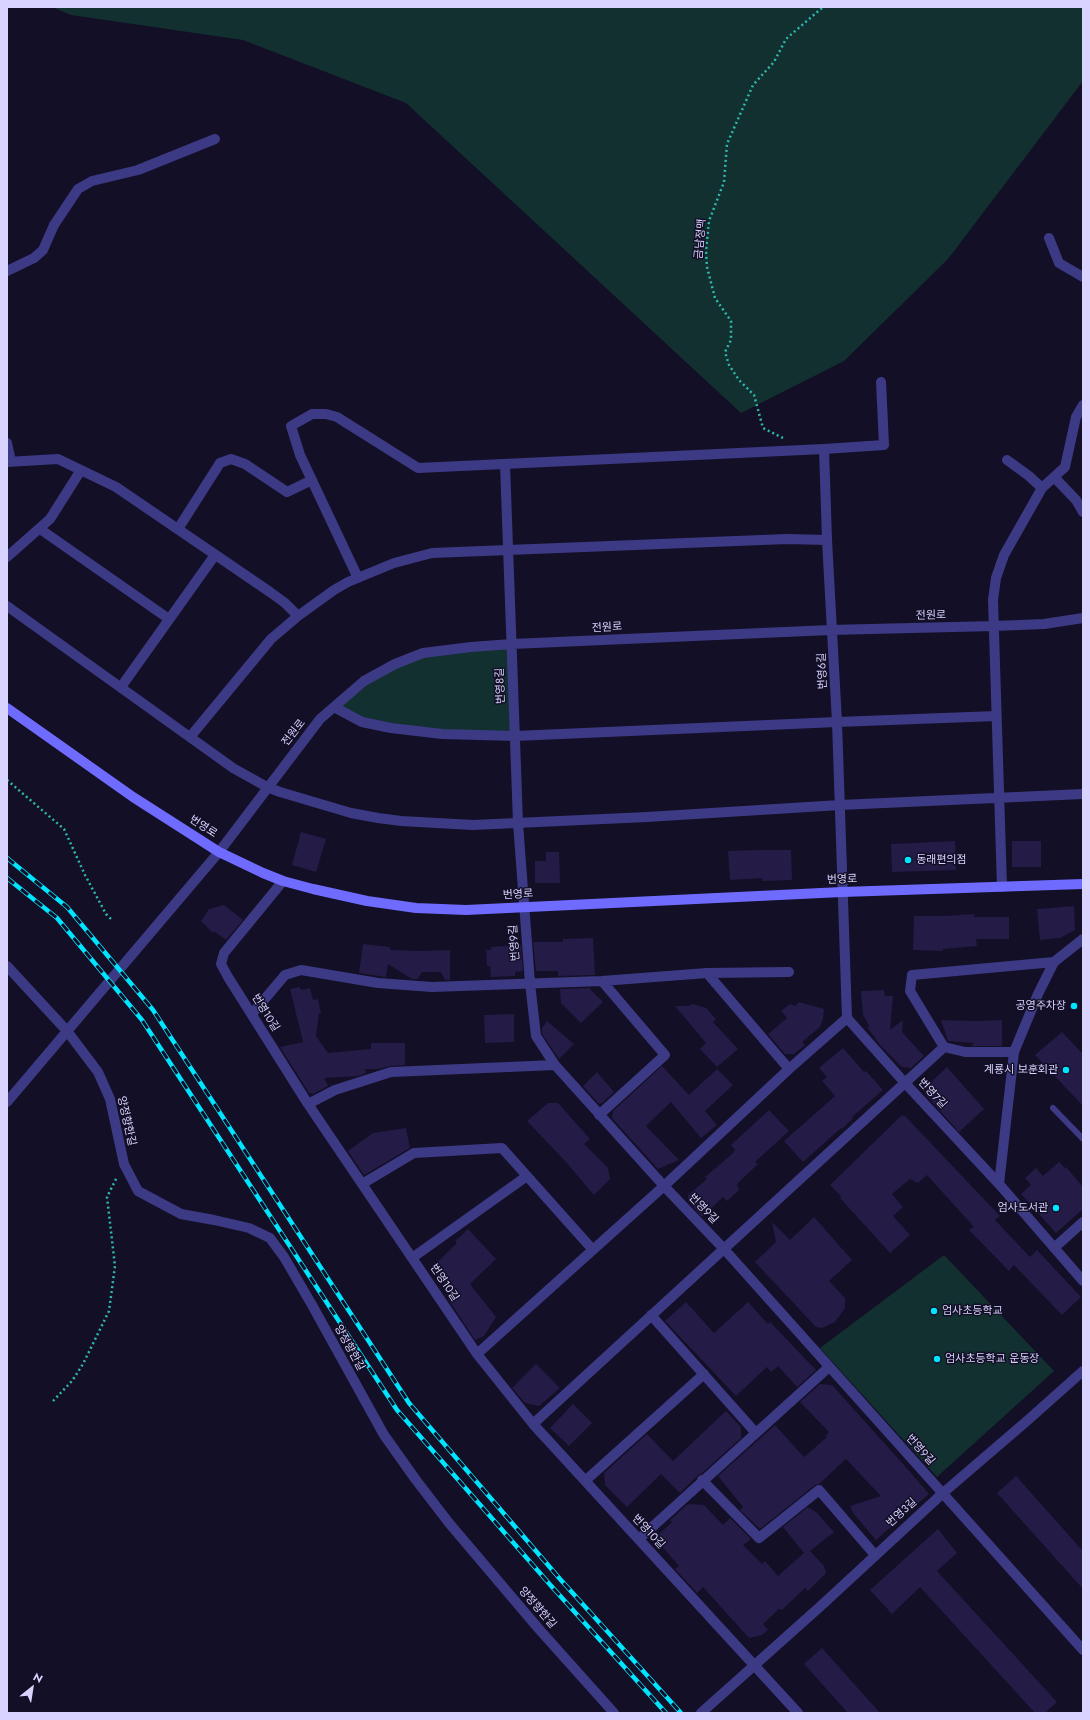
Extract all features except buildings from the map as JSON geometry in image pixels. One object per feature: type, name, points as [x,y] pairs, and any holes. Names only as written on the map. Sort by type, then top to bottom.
[{"type":"street","points":[[7,271],[34,258],[43,250],[54,225],[78,189],[92,181],[151,166],[214,139]]},
{"type":"street","points":[[1049,238],[1059,263],[1083,277]]},
{"type":"street","points":[[358,578],[300,455],[291,426],[312,414],[326,414],[337,417],[418,468],[824,449],[884,445],[881,382]]},
{"type":"street","points":[[1002,887],[993,600],[996,578],[1002,561],[1042,488],[1055,478],[1065,467],[1076,417],[1083,405]]},
{"type":"street","points":[[7,443],[9,461],[58,459],[116,487],[270,592],[285,603],[298,616]]},
{"type":"street","name":"번영6길","points":[[824,449],[827,540],[837,722],[842,892]]},
{"type":"street","points":[[178,529],[220,463],[231,459],[244,464],[287,492],[312,480]]},
{"type":"street","points":[[1007,460],[1030,476],[1042,488]]},
{"type":"street","name":"번영8길","points":[[505,464],[518,823],[524,907]]},
{"type":"street","points":[[7,557],[50,519],[82,470]]},
{"type":"street","points":[[1055,478],[1076,500],[1083,512]]},
{"type":"street","points":[[40,529],[169,620]]},
{"type":"street","points":[[190,737],[271,639],[298,616],[334,590],[394,563],[432,553],[787,539],[827,540]]},
{"type":"street","points":[[121,687],[215,555]]},
{"type":"street","points":[[7,606],[233,768],[267,787],[344,812],[378,818],[401,821],[473,825],[647,817],[840,805],[1083,794]]},
{"type":"street","name":"전원로","points":[[7,1102],[219,852],[320,719],[364,681],[395,664],[423,653],[512,644],[833,630],[1044,624],[1083,618]]},
{"type":"street","points":[[334,707],[362,722],[391,728],[442,734],[515,736],[996,716]]},
{"type":"street","name":"번영로","points":[[7,708],[133,797],[219,852],[283,881],[344,896],[416,908],[466,910],[842,892],[1083,884]]},
{"type":"street","name":"번영10길","points":[[283,881],[224,953],[221,964],[308,1104],[477,1354],[533,1424],[798,1713]]},
{"type":"street","points":[[477,1354],[664,1186],[847,1018],[842,892]]},
{"type":"street","name":"번영9길","points":[[524,907],[536,1036],[555,1065],[664,1186],[724,1248],[1083,1650]]},
{"type":"street","points":[[999,1184],[1014,1052],[1038,994],[1054,962],[1083,939]]},
{"type":"street","points":[[1014,1052],[965,1052],[944,1047],[910,992],[912,975],[1054,962]]},
{"type":"street","name":"양정향한길","points":[[7,966],[67,1032],[98,1072],[110,1099],[124,1164],[138,1191],[181,1214],[248,1228],[270,1238],[284,1257],[312,1305],[384,1435],[416,1480],[498,1581],[614,1713]]},
{"type":"street","points":[[252,1014],[285,975],[301,970],[378,983],[432,987],[602,981],[707,973],[789,972]]},
{"type":"street","points":[[707,973],[789,1070]]},
{"type":"street","points":[[599,1114],[665,1055],[602,981]]},
{"type":"street","name":"번영7길","points":[[847,1018],[999,1184],[1083,1282]]},
{"type":"street","points":[[533,1424],[944,1047]]},
{"type":"street","points":[[308,1104],[335,1090],[391,1072],[555,1065]]},
{"type":"street","points":[[362,1184],[414,1153],[502,1148],[593,1250]]},
{"type":"street","points":[[412,1258],[528,1176]]},
{"type":"street","points":[[1054,1248],[1083,1222]]},
{"type":"street","points":[[652,1315],[755,1432]]},
{"type":"street","points":[[639,1539],[702,1480],[829,1366]]},
{"type":"street","name":"번영3길","points":[[701,1713],[943,1493],[1083,1371]]},
{"type":"street","points":[[585,1481],[704,1374]]},
{"type":"street","points":[[702,1480],[759,1538],[819,1490],[875,1555]]},
{"type":"lane","points":[[1053,1108],[1083,1139]]},
{"type":"path","name":"금남정맥","points":[[787,451],[785,439],[763,428],[754,395],[739,380],[729,365],[725,352],[731,340],[731,321],[715,298],[707,267],[706,251],[708,221],[724,182],[727,144],[753,85],[774,62],[786,39],[823,7]]},
{"type":"path","points":[[7,780],[64,829],[85,875],[106,914],[112,920]]},
{"type":"path","points":[[53,1401],[72,1381],[83,1364],[109,1310],[115,1266],[107,1197],[124,1164]]},
{"type":"green space","points":[[52,7],[1083,7],[1083,81],[948,259],[844,361],[741,413],[406,103],[243,40],[71,15]]},
{"type":"green space","points":[[512,644],[515,736],[391,728],[334,707],[364,681],[423,653]]},
{"type":"green space","name":"엄사초등학교 운동장","points":[[944,1255],[1054,1371],[937,1477],[820,1348]]},
{"type":"railway","points":[[7,858],[67,907],[153,1010],[409,1403],[560,1579],[681,1713]]},
{"type":"railway","points":[[7,878],[57,918],[142,1020],[397,1410],[553,1588],[666,1713]]},
{"type":"place","name":"동래편의점","points":[[908,860]]},
{"type":"place","name":"공영주차장","points":[[1074,1006]]},
{"type":"place","name":"계룡시 보훈회관","points":[[1066,1070]]},
{"type":"place","name":"엄사도서관","points":[[1056,1208]]},
{"type":"place","name":"엄사초등학교","points":[[934,1311]]},
{"type":"place","name":"엄사초등학교 운동장","points":[[937,1359]]}]
